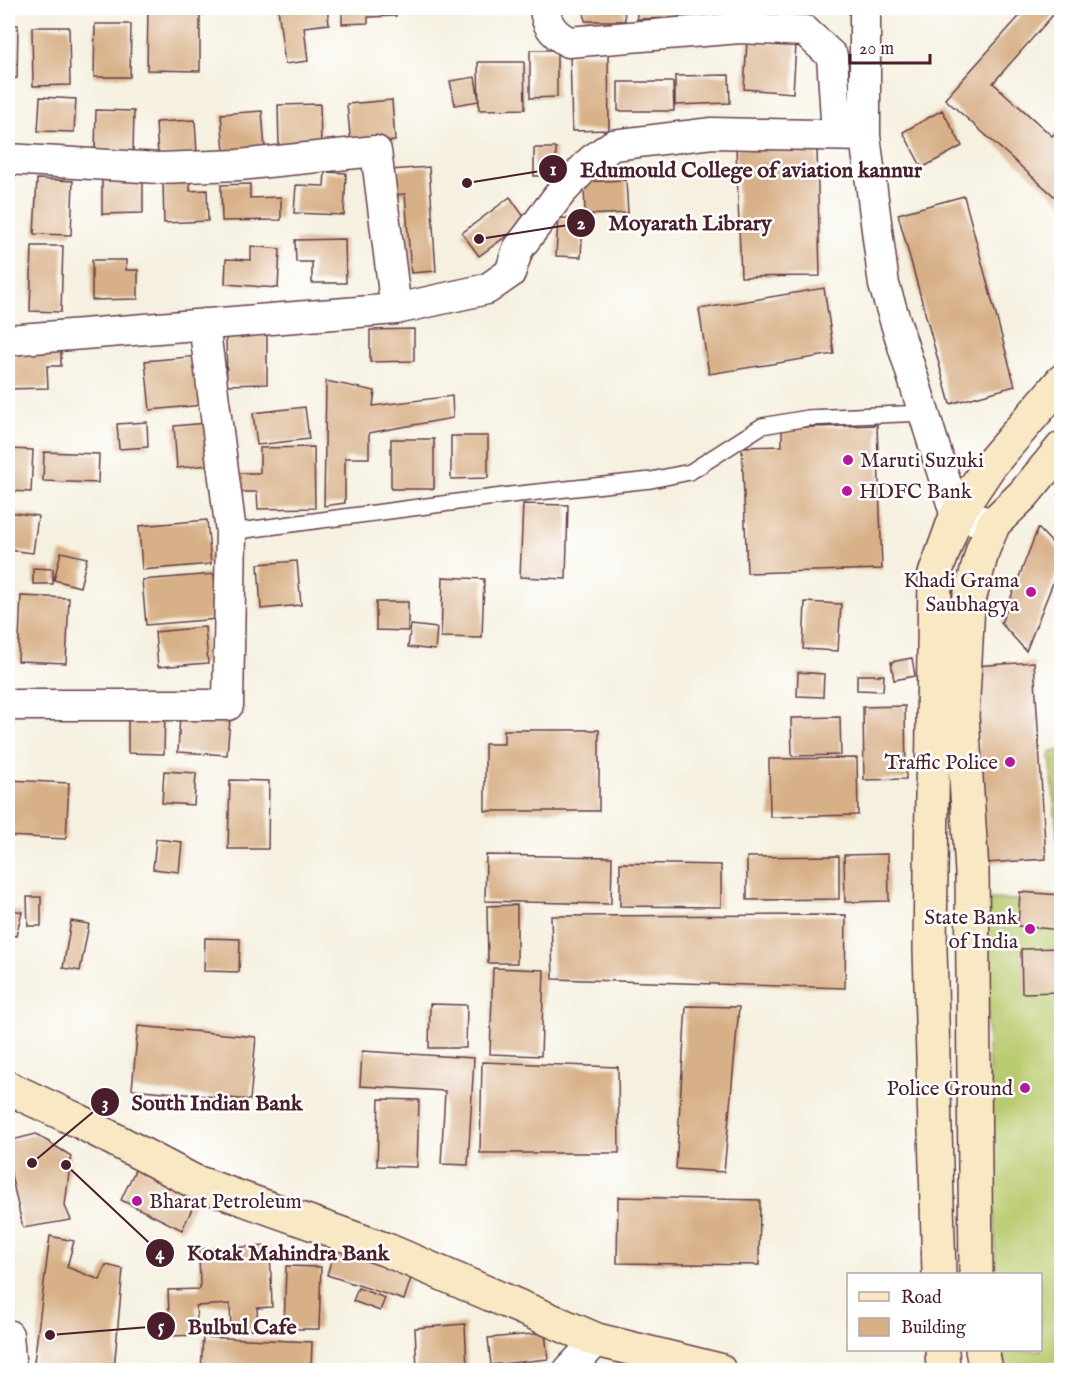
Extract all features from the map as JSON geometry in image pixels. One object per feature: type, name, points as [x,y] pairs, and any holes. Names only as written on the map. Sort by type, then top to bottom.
[{"type":"main road","points":[[939,1273],[930,949],[935,574],[956,516],[990,465],[1062,381]]},
{"type":"main road","points":[[976,1273],[972,872],[962,716],[968,604],[982,549],[994,523],[1023,495],[1062,448]]},
{"type":"main road","points":[[8,1088],[193,1181],[387,1250],[597,1340],[719,1371]]},
{"type":"main road","points":[[942,1351],[943,1371]]},
{"type":"main road","points":[[982,1351],[986,1371]]},
{"type":"street","points":[[545,8],[546,19],[555,34],[568,42],[740,28],[806,32],[832,56],[884,285],[956,516],[994,523]]},
{"type":"street","points":[[851,135],[865,8]]},
{"type":"street","points":[[8,340],[396,309],[487,289],[510,273],[518,249],[562,191],[592,160],[613,145],[712,133],[851,135]]},
{"type":"street","points":[[8,159],[159,168],[239,165],[375,151],[396,309]]},
{"type":"street","points":[[8,705],[228,705],[231,532],[204,324]]},
{"type":"street","points":[[8,1335],[11,1371]]},
{"type":"street","points":[[569,1371],[597,1340]]},
{"type":"lane","points":[[231,532],[510,495],[651,480],[690,472],[762,426],[808,418],[924,413]]},
{"type":"green space","points":[[1062,750],[1061,877],[1050,753]]},
{"type":"green space","name":"Police Ground","points":[[983,899],[1061,901],[1061,1370],[1007,1370],[1003,1351],[1042,1351],[1042,1273],[996,1273]]},
{"type":"building","points":[[148,8],[200,8],[200,71],[147,70]]},
{"type":"building","points":[[278,8],[327,8],[329,24],[304,27],[308,61],[285,64]]},
{"type":"building","points":[[342,8],[396,8],[396,16],[368,17],[368,23],[342,24]]},
{"type":"building","points":[[584,8],[624,8],[625,21],[585,21]]},
{"type":"building","points":[[637,8],[680,8],[680,18],[637,19]]},
{"type":"building","points":[[688,8],[718,8],[718,12],[688,12]]},
{"type":"building","points":[[724,8],[754,8],[755,12],[724,13]]},
{"type":"building","points":[[1027,8],[1062,8],[1062,22],[1053,15],[993,83],[1052,136],[1062,126],[1062,203],[945,99]]},
{"type":"building","points":[[95,24],[131,24],[130,77],[94,77]]},
{"type":"building","points":[[8,25],[18,25],[17,78],[8,79]]},
{"type":"building","points":[[32,27],[69,27],[70,85],[33,86]]},
{"type":"building","points":[[747,41],[796,44],[793,93],[744,89]]},
{"type":"building","points":[[530,50],[557,50],[557,97],[530,98]]},
{"type":"building","points":[[570,54],[608,54],[609,130],[572,131]]},
{"type":"building","points":[[478,62],[524,62],[525,109],[479,110]]},
{"type":"building","points":[[729,75],[730,103],[675,105],[675,76]]},
{"type":"building","points":[[475,77],[479,101],[455,105],[450,81]]},
{"type":"building","points":[[618,82],[673,82],[674,111],[618,111]]},
{"type":"building","points":[[8,86],[12,87],[9,128],[8,128]]},
{"type":"building","points":[[40,97],[76,99],[74,132],[38,131]]},
{"type":"building","points":[[392,100],[395,141],[351,145],[347,104]]},
{"type":"building","points":[[320,104],[321,147],[279,148],[278,105]]},
{"type":"building","points":[[96,110],[134,111],[133,153],[95,153]]},
{"type":"building","points":[[942,110],[962,146],[922,168],[903,132]]},
{"type":"building","points":[[262,111],[265,149],[224,152],[221,114]]},
{"type":"building","points":[[195,120],[197,154],[158,156],[156,122]]},
{"type":"building","points":[[534,148],[556,148],[556,176],[534,176]]},
{"type":"building","points":[[736,148],[817,148],[820,276],[741,277]]},
{"type":"building","points":[[429,167],[436,271],[411,273],[405,194],[393,195],[391,170]]},
{"type":"building","points":[[8,171],[12,171],[10,213],[8,213]]},
{"type":"building","points":[[325,172],[346,173],[344,215],[294,213],[296,185],[324,186]]},
{"type":"building","points":[[143,177],[143,213],[102,214],[102,178]]},
{"type":"building","points":[[37,179],[73,181],[71,235],[34,234]]},
{"type":"building","points":[[626,180],[628,213],[585,215],[584,182]]},
{"type":"building","points":[[190,182],[190,191],[207,190],[208,221],[164,223],[163,183]]},
{"type":"building","points":[[250,184],[250,198],[281,197],[281,220],[222,221],[221,185]]},
{"type":"building","points":[[964,196],[1015,386],[950,404],[898,214]]},
{"type":"building","points":[[510,197],[527,221],[479,256],[462,233]]},
{"type":"building","points":[[558,218],[583,219],[581,257],[556,256]]},
{"type":"building","points":[[345,239],[346,283],[312,283],[312,262],[296,262],[295,240]]},
{"type":"building","points":[[32,246],[63,246],[61,312],[30,311]]},
{"type":"building","points":[[251,246],[280,249],[278,288],[225,284],[226,259],[251,260]]},
{"type":"building","points":[[92,260],[126,260],[126,270],[138,270],[138,299],[92,300]]},
{"type":"building","points":[[824,288],[834,354],[709,374],[699,309]]},
{"type":"building","points":[[414,329],[414,361],[370,362],[370,330]]},
{"type":"building","points":[[267,335],[267,384],[227,385],[226,336]]},
{"type":"building","points":[[8,351],[61,351],[61,366],[47,366],[48,388],[8,389]]},
{"type":"building","points":[[199,356],[203,405],[150,410],[145,361]]},
{"type":"building","points":[[326,381],[375,391],[373,406],[452,396],[453,418],[369,433],[369,458],[345,458],[345,503],[324,506]]},
{"type":"building","points":[[305,407],[309,439],[257,445],[253,413]]},
{"type":"building","points":[[147,422],[148,447],[119,449],[117,424]]},
{"type":"building","points":[[217,422],[220,464],[177,468],[174,426]]},
{"type":"building","points":[[877,425],[882,569],[747,573],[742,447],[782,446],[782,428]]},
{"type":"building","points":[[451,436],[488,436],[488,478],[451,479]]},
{"type":"building","points":[[391,439],[434,439],[434,489],[391,489]]},
{"type":"building","points":[[314,447],[315,508],[258,509],[257,492],[233,492],[233,473],[260,473],[260,448]]},
{"type":"building","points":[[8,449],[33,450],[31,492],[8,491]]},
{"type":"building","points":[[44,452],[99,454],[98,483],[43,481]]},
{"type":"building","points":[[523,504],[568,505],[566,579],[520,577]]},
{"type":"building","points":[[8,512],[38,516],[33,553],[8,550]]},
{"type":"building","points":[[207,520],[211,564],[142,570],[139,526]]},
{"type":"building","name":"Khadi Grama Saubhagya","points":[[1038,528],[1062,553],[1062,560],[1026,651],[1001,623]]},
{"type":"building","points":[[61,552],[87,558],[80,587],[54,580]]},
{"type":"building","points":[[297,561],[301,605],[261,609],[258,564]]},
{"type":"building","points":[[33,568],[53,569],[53,584],[33,584]]},
{"type":"building","points":[[214,574],[218,619],[146,625],[142,580]]},
{"type":"building","points":[[443,577],[484,579],[482,638],[441,637]]},
{"type":"building","points":[[21,596],[69,598],[66,663],[18,661]]},
{"type":"building","points":[[376,602],[408,602],[408,631],[376,630]]},
{"type":"building","points":[[805,602],[841,604],[838,651],[803,649]]},
{"type":"building","points":[[411,625],[437,628],[435,650],[408,647]]},
{"type":"building","points":[[205,627],[208,663],[158,667],[155,632]]},
{"type":"building","points":[[912,658],[915,676],[894,680],[891,662]]},
{"type":"building","name":"Traffic Police","points":[[1034,662],[1046,859],[986,863],[974,666]]},
{"type":"building","points":[[798,672],[824,674],[823,697],[797,696]]},
{"type":"building","points":[[857,675],[884,675],[883,691],[857,690]]},
{"type":"building","points":[[905,706],[906,779],[864,780],[863,707]]},
{"type":"building","points":[[128,708],[165,708],[164,754],[128,753]]},
{"type":"building","points":[[180,714],[230,718],[227,755],[178,752]]},
{"type":"building","points":[[840,717],[841,755],[792,756],[791,718]]},
{"type":"building","points":[[504,730],[599,730],[599,811],[485,811],[485,744],[504,744]]},
{"type":"building","points":[[857,758],[858,815],[770,817],[769,759]]},
{"type":"building","points":[[164,771],[196,773],[194,805],[162,803]]},
{"type":"building","points":[[8,780],[69,783],[66,839],[8,836]]},
{"type":"building","points":[[230,780],[269,781],[268,849],[228,849]]},
{"type":"building","points":[[156,839],[182,842],[179,872],[153,869]]},
{"type":"building","points":[[888,854],[889,901],[845,902],[844,855]]},
{"type":"building","points":[[486,855],[612,857],[611,904],[485,901]]},
{"type":"building","points":[[839,856],[839,899],[747,900],[747,857]]},
{"type":"building","points":[[620,863],[721,865],[721,907],[620,906]]},
{"type":"building","points":[[1020,892],[1062,895],[1062,930],[1018,926]]},
{"type":"building","points":[[27,897],[41,897],[41,926],[28,926]]},
{"type":"building","points":[[517,905],[517,963],[488,963],[487,906]]},
{"type":"building","points":[[8,909],[22,912],[16,936],[8,934]]},
{"type":"building","points":[[846,915],[845,988],[553,979],[551,916]]},
{"type":"building","points":[[71,921],[89,924],[80,971],[63,968]]},
{"type":"building","points":[[205,938],[240,939],[239,972],[204,971]]},
{"type":"building","points":[[1061,948],[1062,992],[1022,993],[1021,949]]},
{"type":"building","points":[[493,968],[544,970],[541,1056],[490,1054]]},
{"type":"building","points":[[430,1004],[467,1005],[466,1048],[429,1048]]},
{"type":"building","points":[[686,1006],[739,1007],[724,1172],[676,1169]]},
{"type":"building","points":[[138,1026],[256,1037],[250,1100],[132,1089]]},
{"type":"building","points":[[362,1051],[474,1058],[468,1165],[441,1164],[445,1091],[360,1086]]},
{"type":"building","points":[[482,1062],[618,1067],[619,1153],[480,1153]]},
{"type":"building","points":[[379,1099],[419,1100],[417,1167],[377,1166]]},
{"type":"building","points":[[36,1134],[71,1156],[65,1206],[71,1220],[23,1228],[8,1161],[8,1141]]},
{"type":"building","points":[[138,1164],[199,1194],[182,1230],[121,1200]]},
{"type":"building","points":[[618,1197],[760,1200],[759,1265],[617,1263]]},
{"type":"building","points":[[50,1236],[74,1241],[67,1267],[100,1280],[106,1265],[123,1269],[114,1370],[33,1370]]},
{"type":"building","points":[[270,1246],[272,1307],[257,1308],[258,1329],[231,1330],[230,1304],[196,1306],[198,1335],[170,1336],[168,1290],[200,1289],[199,1249]]},
{"type":"building","points":[[335,1247],[413,1272],[404,1300],[327,1275]]},
{"type":"building","points":[[286,1266],[321,1267],[319,1329],[284,1329]]},
{"type":"building","points":[[358,1288],[385,1298],[380,1311],[353,1301]]},
{"type":"building","points":[[465,1324],[467,1368],[417,1370],[415,1328]]},
{"type":"building","points":[[545,1333],[548,1359],[491,1365],[488,1338]]},
{"type":"building","points":[[203,1337],[312,1342],[311,1370],[201,1370]]},
{"type":"place","name":"Edumould College of aviation kannur","points":[[467,183]]},
{"type":"place","name":"Moyarath Library","points":[[479,239]]},
{"type":"place","name":"Maruti Suzuki","points":[[848,460]]},
{"type":"place","name":"HDFC Bank","points":[[847,491]]},
{"type":"place","name":"Khadi Grama Saubhagya","points":[[1031,592]]},
{"type":"place","name":"Traffic Police","points":[[1010,762]]},
{"type":"place","name":"State Bank of India","points":[[1030,929]]},
{"type":"place","name":"Police Ground","points":[[1025,1088]]},
{"type":"place","name":"South Indian Bank","points":[[32,1163]]},
{"type":"place","name":"Kotak Mahindra Bank","points":[[66,1165]]},
{"type":"place","name":"Bharat Petroleum","points":[[137,1201]]},
{"type":"place","name":"Bulbul Cafe","points":[[50,1335]]}]
